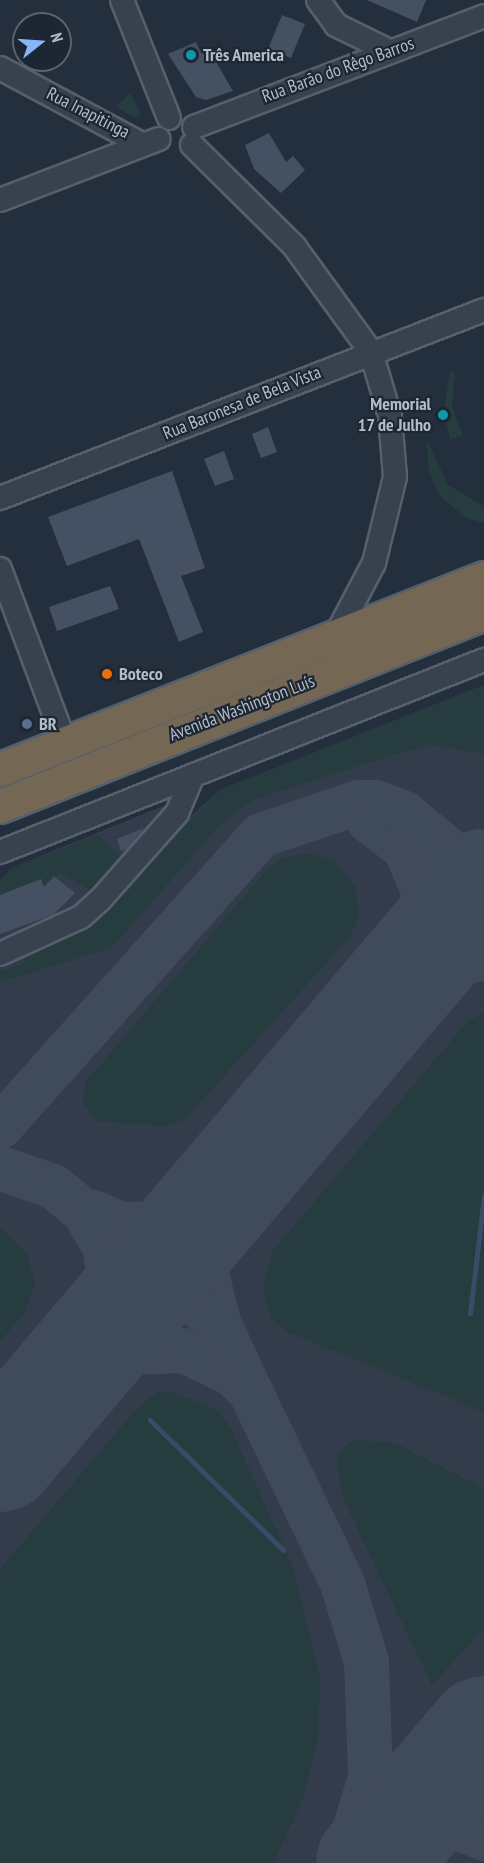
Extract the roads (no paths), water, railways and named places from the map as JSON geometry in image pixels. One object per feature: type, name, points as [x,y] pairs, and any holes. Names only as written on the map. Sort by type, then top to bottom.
[{"type":"highway","name":"Avenida Washington Luís","points":[[0,769],[484,578]]},
{"type":"highway","name":"Avenida Washington Luís","points":[[0,806],[484,613]]},
{"type":"street","points":[[122,0],[169,118]]},
{"type":"street","points":[[318,0],[336,25],[389,51]]},
{"type":"street","name":"Rua Barão do Rêgo Barros","points":[[193,136],[389,51],[484,16]]},
{"type":"street","name":"Rua Inapitinga","points":[[0,68],[175,153],[193,136]]},
{"type":"street","points":[[0,200],[151,142],[169,118],[184,117],[193,136],[294,246],[371,352],[390,417],[395,477],[374,563],[335,637]]},
{"type":"street","name":"Rua Baronesa de Bela Vista","points":[[0,498],[484,310]]},
{"type":"street","points":[[0,570],[65,742]]},
{"type":"street","points":[[4,853],[193,775],[484,660]]},
{"type":"street","points":[[0,954],[81,916],[100,900],[177,813],[193,775]]},
{"type":"waterway","points":[[470,1313],[484,1195]]},
{"type":"waterway","points":[[150,1420],[283,1550]]},
{"type":"place","name":"Três America","points":[[191,55]]},
{"type":"place","name":"Memorial 17 de Julho","points":[[443,415]]},
{"type":"place","name":"Boteco","points":[[107,674]]},
{"type":"place","name":"BR","points":[[27,724]]}]
